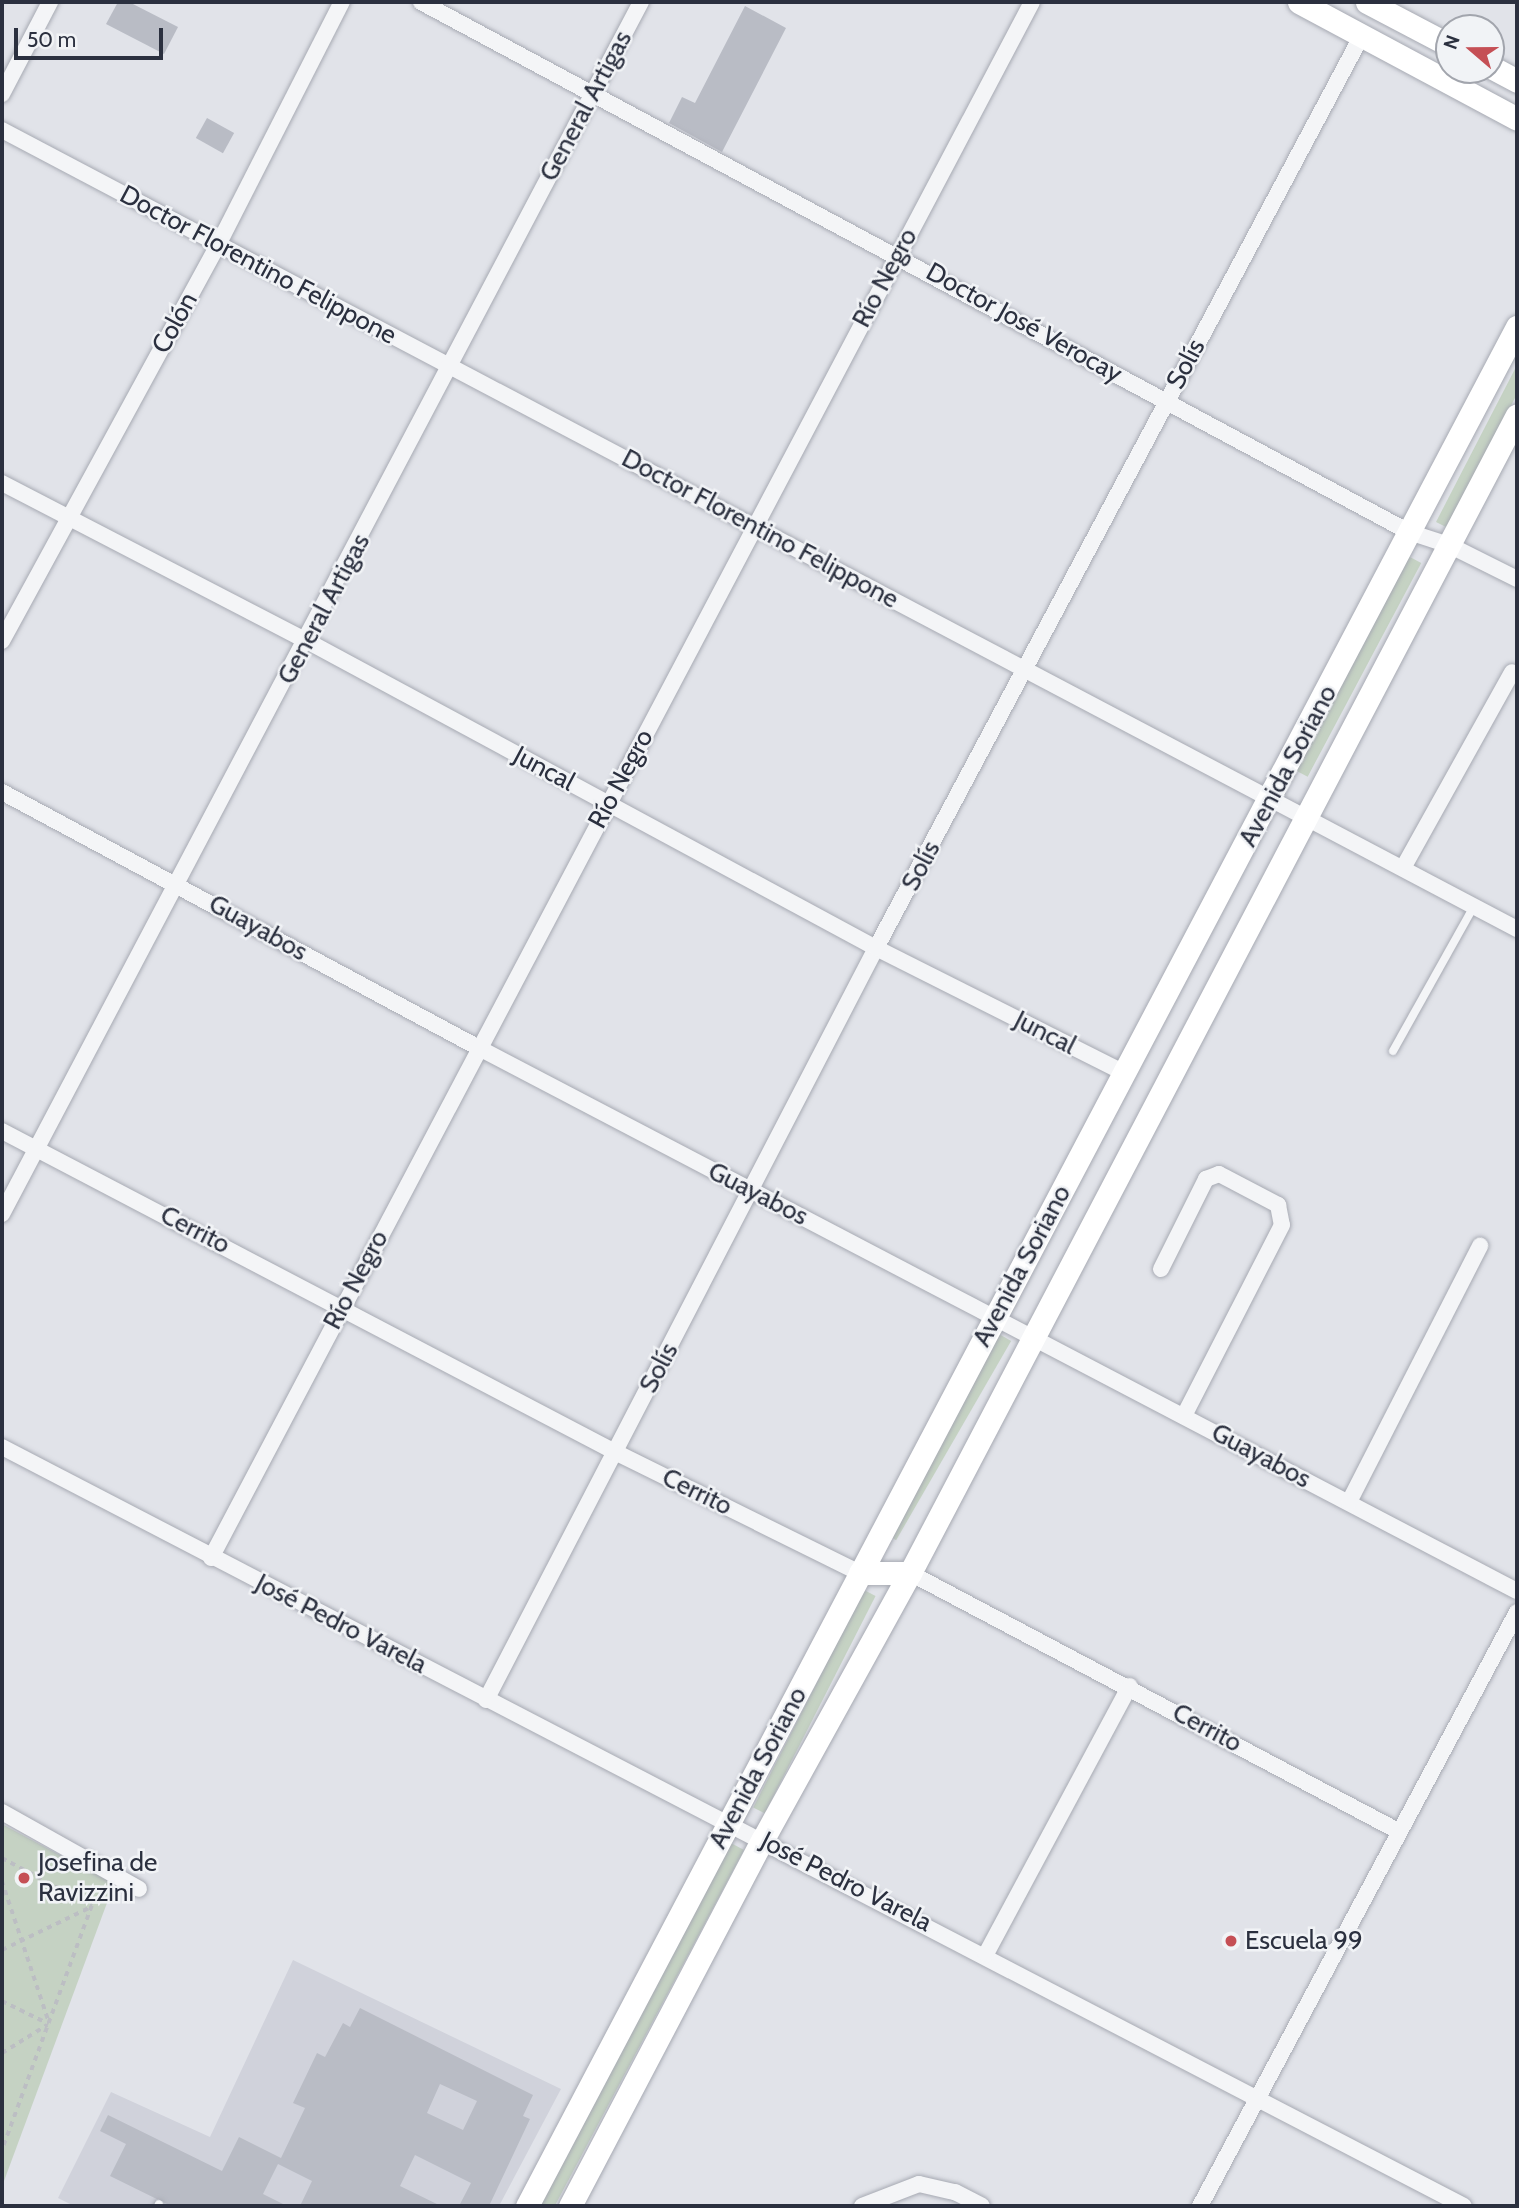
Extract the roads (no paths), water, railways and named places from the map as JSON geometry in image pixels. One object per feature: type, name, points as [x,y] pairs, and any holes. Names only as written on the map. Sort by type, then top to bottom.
[{"type":"street","points":[[2,94],[50,2]]},
{"type":"street","name":"Colón","points":[[2,640],[218,245],[342,2]]},
{"type":"street","name":"Doctor José Verocay","points":[[421,2],[898,254],[1409,532],[1447,544],[1517,579]]},
{"type":"street","name":"General Artigas","points":[[2,1214],[307,641],[592,92],[642,2]]},
{"type":"street","name":"Río Negro","points":[[211,1558],[1032,2]]},
{"type":"street","points":[[1299,2],[1517,118]]},
{"type":"street","points":[[1367,2],[1435,38]]},
{"type":"street","name":"Solís","points":[[486,1700],[876,948],[1027,670],[1166,401],[1362,35]]},
{"type":"street","name":"Doctor Florentino Felippone","points":[[2,130],[1517,929]]},
{"type":"street","name":"Avenida Soriano","points":[[527,2206],[995,1316],[1272,799],[1517,327]]},
{"type":"street","name":"Avenida Soriano","points":[[570,2206],[763,1839],[910,1573],[1447,544],[1517,415]]},
{"type":"street","name":"Juncal","points":[[2,483],[307,641],[876,948],[1124,1073]]},
{"type":"street","points":[[1403,868],[1512,672]]},
{"type":"street","name":"Guayabos","points":[[2,792],[479,1048],[1033,1335],[1517,1591]]},
{"type":"street","name":"Cerrito","points":[[2,1131],[342,1306],[615,1451],[860,1573],[910,1573],[1130,1686],[1398,1831]]},
{"type":"street","points":[[1161,1269],[1206,1179],[1219,1174],[1278,1205],[1282,1225],[1184,1416]]},
{"type":"street","points":[[1349,1502],[1480,1247]]},
{"type":"street","name":"José Pedro Varela","points":[[2,1447],[486,1700],[986,1954],[1464,2206]]},
{"type":"street","points":[[1200,2206],[1256,2095],[1517,1612]]},
{"type":"street","points":[[986,1954],[1130,1686]]},
{"type":"street","points":[[2,1812],[139,1889]]},
{"type":"street","points":[[862,2206],[919,2184],[955,2192],[982,2206]]},
{"type":"lane","points":[[1393,1051],[1474,906]]},
{"type":"place","name":"Josefina de Ravizzini","points":[[24,1878]]},
{"type":"place","name":"Escuela 99","points":[[1231,1941]]}]
